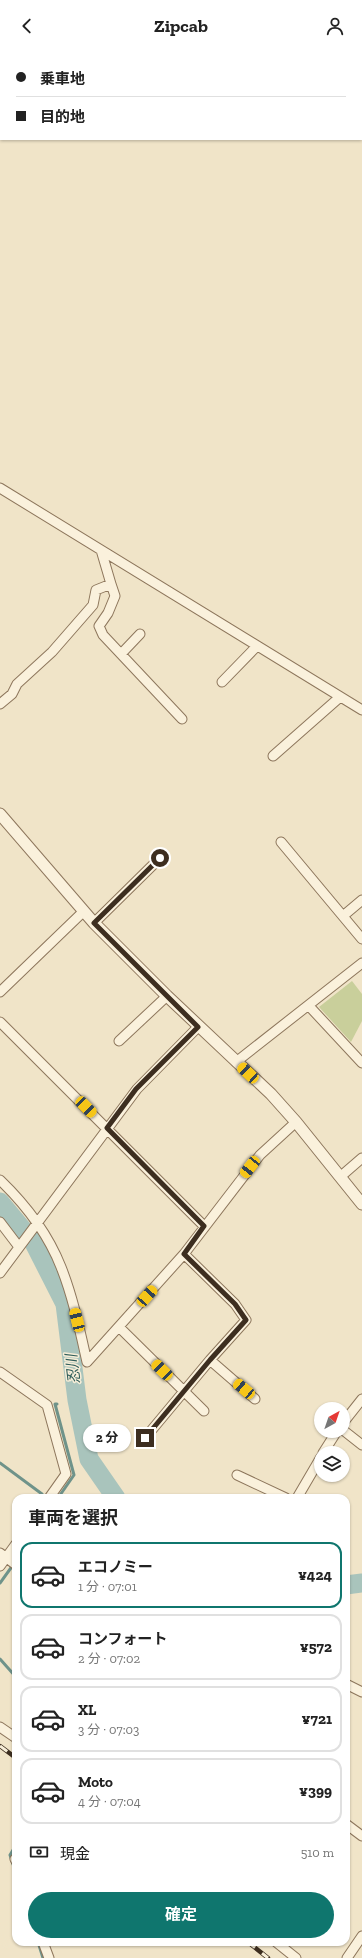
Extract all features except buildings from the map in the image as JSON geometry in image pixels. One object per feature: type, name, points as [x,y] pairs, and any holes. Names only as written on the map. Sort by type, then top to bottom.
[{"type":"street","points":[[0,488],[362,710]]},
{"type":"street","points":[[101,550],[115,596],[108,613],[99,626],[103,635],[182,719]]},
{"type":"street","points":[[0,704],[12,694],[17,684],[52,652],[93,605],[96,590],[111,584]]},
{"type":"street","points":[[121,654],[140,634]]},
{"type":"street","points":[[222,682],[257,646]]},
{"type":"street","points":[[273,756],[340,697]]},
{"type":"street","points":[[0,814],[94,923],[198,1027],[271,1094],[296,1122],[362,1204]]},
{"type":"street","points":[[281,842],[362,939]]},
{"type":"street","points":[[94,923],[160,858]]},
{"type":"street","points":[[343,916],[362,900]]},
{"type":"street","points":[[0,992],[84,911]]},
{"type":"street","points":[[236,1062],[362,963]]},
{"type":"street","points":[[119,1041],[166,996]]},
{"type":"street","points":[[309,1006],[362,1063]]},
{"type":"street","points":[[0,1022],[204,1226]]},
{"type":"street","points":[[0,1273],[136,1089],[198,1027]]},
{"type":"street","points":[[0,1180],[18,1197],[36,1224],[61,1267],[88,1362],[184,1254],[260,1155],[296,1122]]},
{"type":"street","points":[[340,1177],[362,1158]]},
{"type":"street","points":[[0,1222],[21,1245]]},
{"type":"street","points":[[145,1438],[210,1360],[246,1320],[235,1304],[184,1254]]},
{"type":"street","points":[[119,1327],[204,1411]]},
{"type":"street","points":[[210,1360],[255,1399]]},
{"type":"street","points":[[0,1372],[47,1405],[66,1474],[52,1494]]},
{"type":"street","points":[[350,1414],[362,1399]]},
{"type":"street","points":[[350,1436],[362,1445]]},
{"type":"street","points":[[299,1494],[314,1469]]},
{"type":"street","points":[[237,1475],[277,1494]]},
{"type":"street","points":[[0,1566],[5,1556],[12,1548]]},
{"type":"street","points":[[350,1686],[362,1692]]},
{"type":"street","points":[[0,1727],[12,1735]]},
{"type":"street","points":[[350,1827],[362,1836]]},
{"type":"street","points":[[347,1958],[362,1936]]},
{"type":"street","points":[[45,1946],[49,1958]]},
{"type":"street","points":[[281,1946],[296,1958]]},
{"type":"green space","points":[[352,981],[362,994],[362,1021],[351,1042],[319,1007]]},
{"type":"waterway","name":"忍川","points":[[0,1202],[34,1243],[65,1304],[77,1400],[89,1459],[113,1494]]},
{"type":"waterway","points":[[57,1404],[55,1404],[74,1475],[61,1494]]},
{"type":"waterway","points":[[0,1463],[42,1494]]},
{"type":"waterway","points":[[0,1583],[12,1566]]},
{"type":"waterway","name":"忍川","points":[[350,1584],[362,1583]]},
{"type":"waterway","points":[[0,1659],[12,1672]]},
{"type":"waterway","points":[[12,1852],[10,1855],[12,1861]]},
{"type":"waterway","points":[[39,1946],[43,1958]]},
{"type":"railway","points":[[0,1746],[12,1755]]},
{"type":"railway","points":[[253,1946],[268,1958]]},
{"type":"route","points":[[145,1438],[210,1360],[246,1320],[235,1304],[184,1254],[204,1226],[107,1128],[136,1089],[198,1027],[147,978],[94,923],[160,858]]}]
